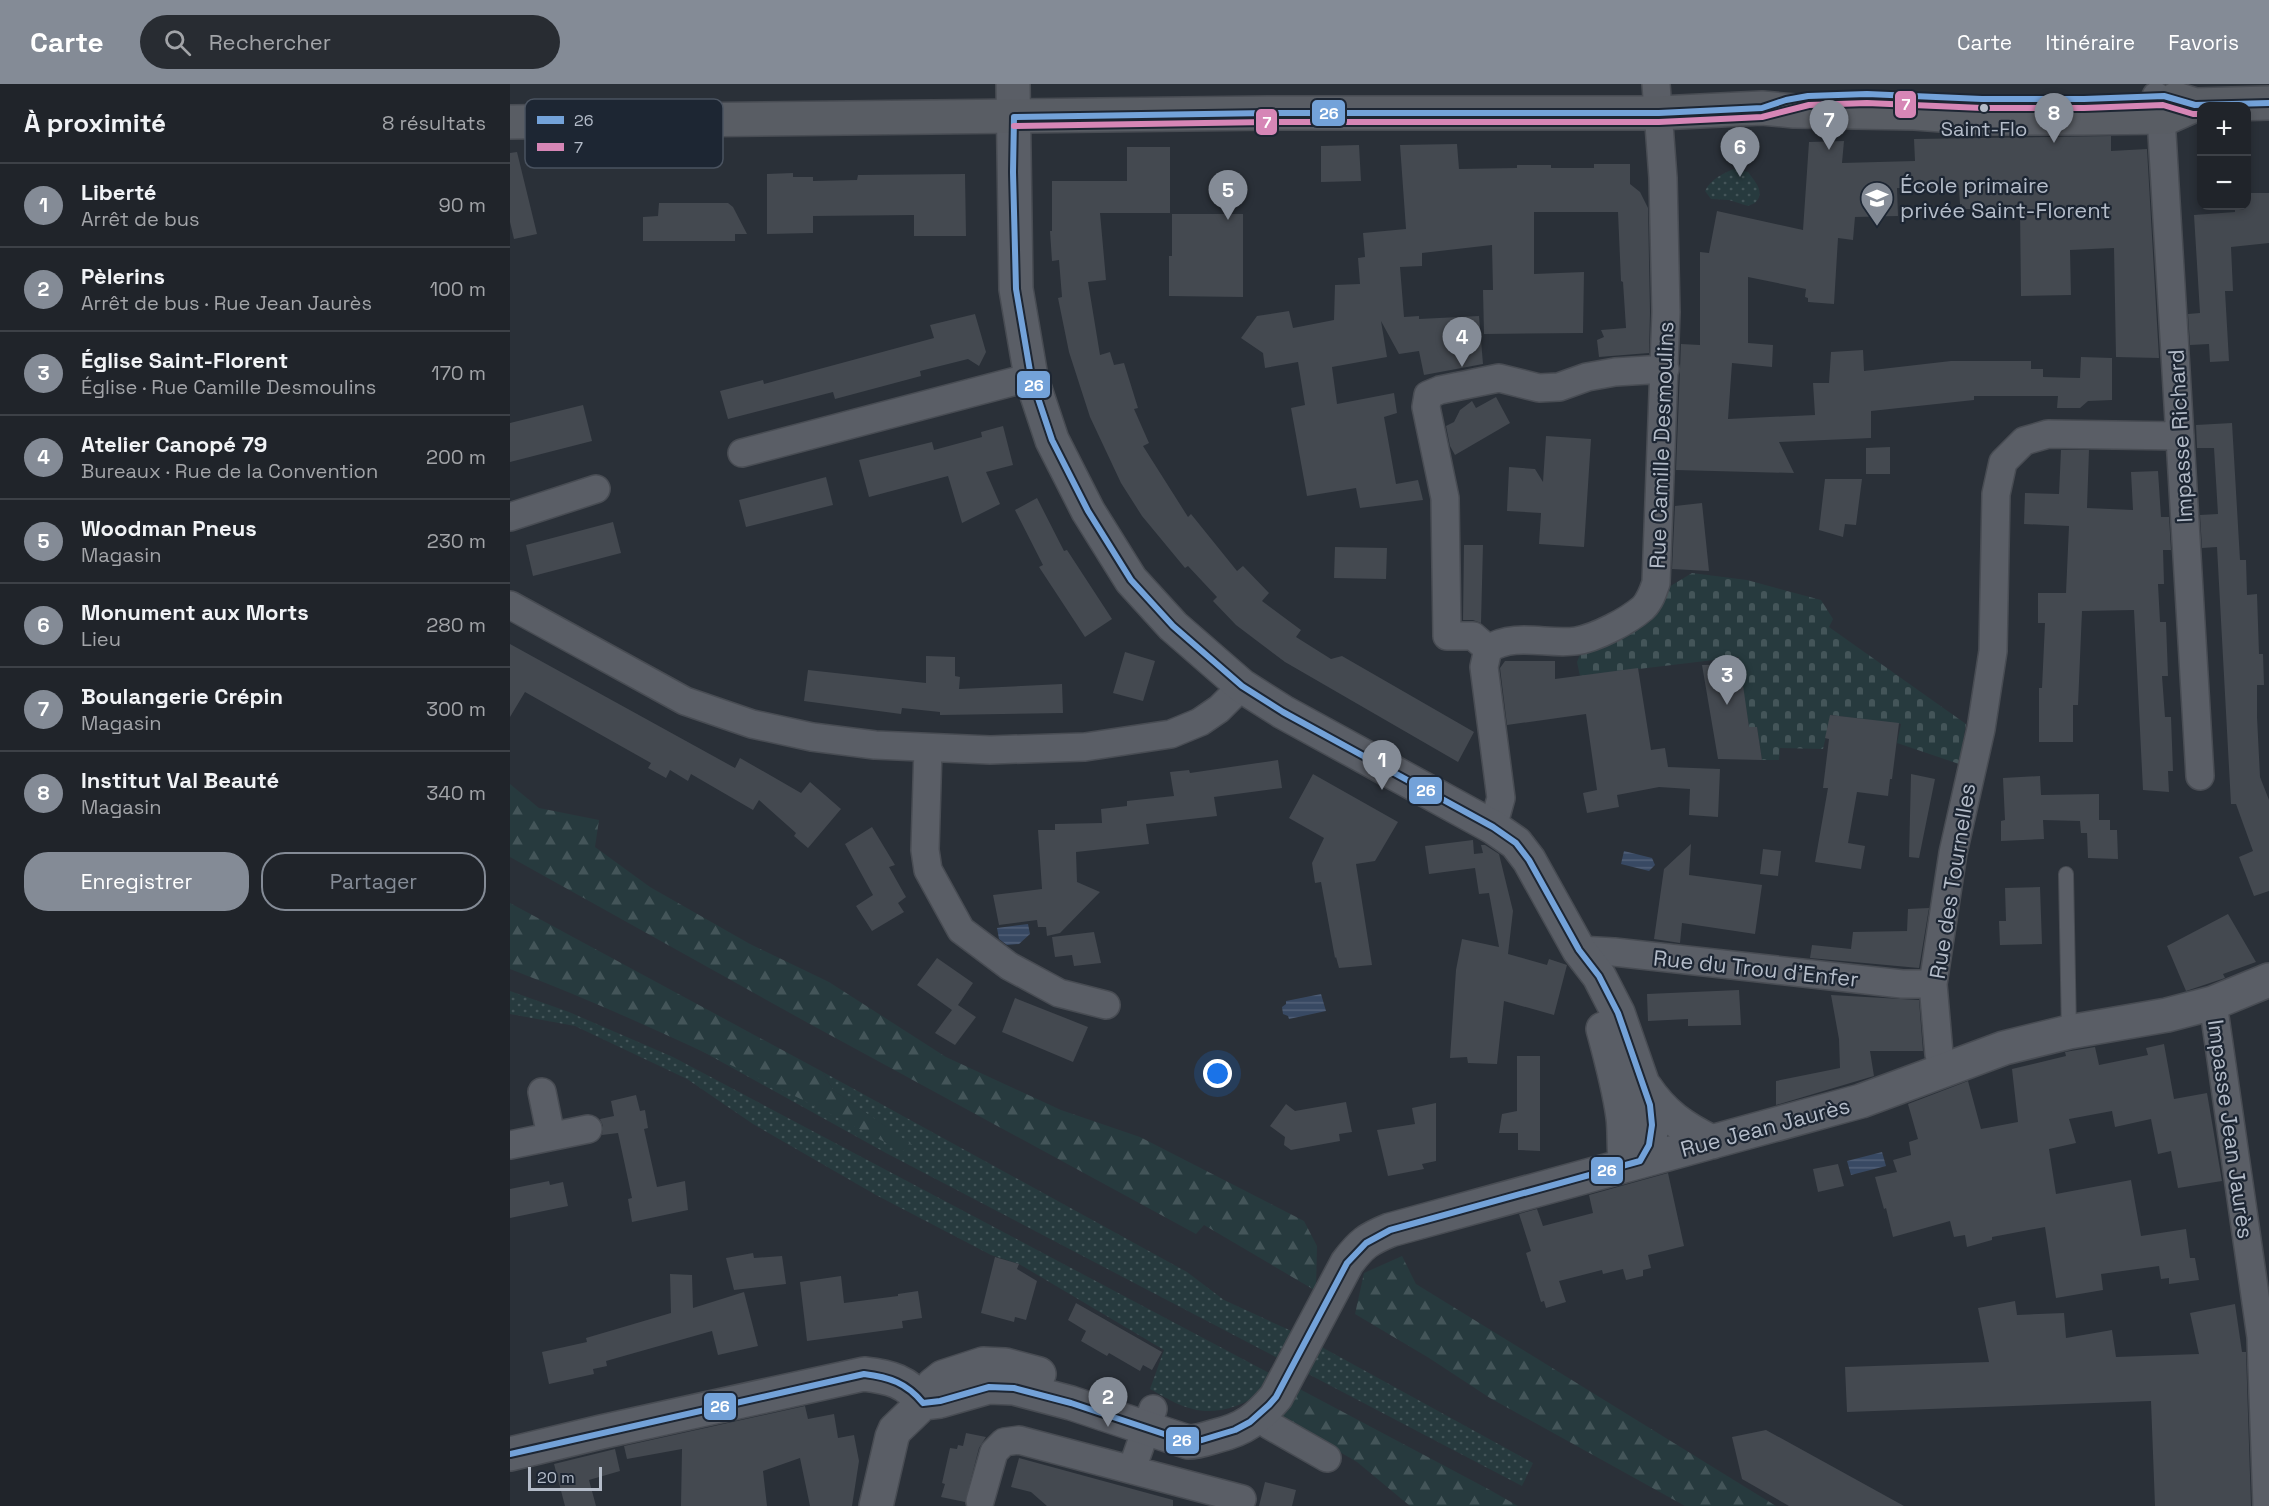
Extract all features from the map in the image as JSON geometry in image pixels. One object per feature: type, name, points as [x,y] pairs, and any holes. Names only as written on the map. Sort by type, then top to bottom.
[{"type":"main road","points":[[723,120],[1277,112],[1658,99],[1762,108],[1808,96],[1867,94],[1982,99],[2094,99],[2158,106],[2164,96],[2195,105],[2269,103]]},
{"type":"main road","points":[[510,122],[525,122]]},
{"type":"street","points":[[1012,84],[1016,289],[1031,377],[1052,440],[1088,511],[1131,580],[1173,626],[1218,668],[1283,712],[1493,827],[1516,843],[1530,860],[1579,950],[1599,976],[1618,1013],[1650,1105],[1652,1125],[1648,1145],[1633,1163],[1623,1150],[1623,1122],[1613,1064],[1586,982],[1579,950]]},
{"type":"street","name":"Rue Camille Desmoulins","points":[[1488,649],[1499,642],[1513,640],[1577,641],[1626,621],[1644,607],[1651,596],[1658,573],[1660,453],[1665,369],[1665,242],[1658,99]]},
{"type":"street","name":"Impasse Richard","points":[[2158,106],[2200,776]]},
{"type":"street","points":[[1493,827],[1501,798],[1484,667],[1488,649],[1473,636],[1447,636],[1445,498],[1426,407],[1428,395],[1440,390],[1500,378],[1539,388],[1559,387],[1587,377],[1616,372],[1665,369]]},
{"type":"street","points":[[742,453],[1031,377]]},
{"type":"street","name":"Rue des Tournelles","points":[[1943,1070],[1939,1054],[1933,984],[1953,853],[1981,729],[1993,651],[1996,494],[2003,462],[2024,441],[2048,434],[2180,436]]},
{"type":"street","points":[[510,517],[596,489]]},
{"type":"street","points":[[510,605],[685,701],[752,724],[812,737],[875,745],[990,750],[1085,747],[1171,734],[1200,722],[1219,709],[1242,686]]},
{"type":"street","points":[[928,748],[925,850],[928,870],[961,930],[1009,966],[1059,993],[1106,1005]]},
{"type":"street","name":"Rue du Trou d'Enfer","points":[[1579,950],[1902,984],[1933,984]]},
{"type":"street","name":"Rue Jean Jaurès","points":[[876,1506],[895,1430],[923,1403],[933,1385],[943,1377],[973,1366],[993,1364],[1016,1368],[1115,1395],[1150,1419],[1215,1436],[1241,1430],[1260,1414],[1281,1389],[1347,1263],[1370,1238],[1390,1230],[1861,1101],[2004,1048],[2069,1032],[2167,1015],[2213,1003],[2269,980]]},
{"type":"street","name":"Impasse Jean Jaurès","points":[[2213,1003],[2261,1337],[2267,1506]]},
{"type":"street","points":[[1644,1086],[1669,1117],[1712,1142]]},
{"type":"street","points":[[542,1092],[551,1136]]},
{"type":"street","points":[[510,1145],[588,1129]]},
{"type":"street","points":[[510,1454],[864,1374],[897,1381],[913,1389],[923,1403]]},
{"type":"street","points":[[1260,1414],[1269,1425],[1327,1458]]},
{"type":"street","points":[[1132,1469],[1150,1419]]},
{"type":"street","points":[[980,1501],[994,1452],[1004,1442],[1011,1440],[1019,1440],[1242,1499]]},
{"type":"lane","points":[[2066,874],[2069,1032]]},
{"type":"green space","points":[[1735,169],[1748,172],[1756,183],[1760,195],[1755,203],[1748,206],[1729,200],[1711,199],[1705,191],[1718,177]]},
{"type":"green space","points":[[1692,573],[1747,580],[1821,600],[1833,619],[1829,627],[1966,724],[1959,764],[1897,743],[1901,724],[1831,715],[1823,749],[1780,748],[1779,760],[1762,760],[1757,727],[1749,727],[1739,657],[1580,676],[1577,662],[1583,647],[1659,593]]},
{"type":"green space","points":[[510,784],[539,808],[599,820],[595,847],[650,887],[750,944],[829,982],[946,1057],[1061,1110],[1140,1137],[1304,1221],[1317,1246],[1316,1291],[1204,1225],[1196,1234],[808,1023],[510,857]]},
{"type":"green space","points":[[510,903],[823,1072],[833,1090],[914,1146],[902,1151],[709,1054],[510,969]]},
{"type":"green space","points":[[510,991],[569,1012],[673,1057],[1275,1376],[1253,1398],[1228,1408],[1201,1411],[1187,1408],[1171,1400],[1150,1389],[1164,1350],[1019,1264],[991,1255],[876,1195],[753,1124],[687,1079],[575,1026],[510,1014]]},
{"type":"green space","points":[[691,1045],[796,1095],[913,1146],[833,1090],[823,1072],[1187,1272],[1224,1300],[1298,1334],[1533,1463],[1522,1486],[886,1153]]},
{"type":"green space","points":[[1402,1256],[1416,1284],[1776,1506],[1685,1506],[1490,1398],[1355,1314],[1364,1273]]},
{"type":"green space","points":[[1294,1386],[1518,1506],[1410,1506],[1357,1462],[1283,1419],[1281,1414]]},
{"type":"water","points":[[1624,851],[1652,858],[1655,865],[1649,871],[1621,864]]},
{"type":"water","points":[[1028,924],[1030,934],[1019,944],[1007,945],[999,939],[997,928]]},
{"type":"water","points":[[1321,994],[1326,1011],[1289,1019],[1283,1014],[1282,1007],[1286,1001]]},
{"type":"water","points":[[1882,1152],[1886,1166],[1851,1175],[1847,1161]]},
{"type":"building","points":[[2111,136],[2111,151],[2147,149],[2159,358],[2116,357],[2114,248],[2070,250],[2071,295],[2021,296],[2020,209],[1962,209],[1959,188],[1897,188],[1898,216],[1855,217],[1853,240],[1838,238],[1834,304],[1808,302],[1808,298],[1805,297],[1806,289],[1748,277],[1748,343],[1773,345],[1772,367],[1732,363],[1728,419],[1815,415],[1813,383],[1829,383],[1831,352],[1863,350],[1864,371],[1951,361],[2031,361],[2031,369],[2043,369],[2043,377],[2080,378],[2081,357],[2112,358],[2112,400],[2088,401],[2080,408],[2057,408],[2058,396],[1974,396],[1974,400],[1871,411],[1871,438],[1779,442],[1794,473],[1676,470],[1681,344],[1700,345],[1700,252],[1709,253],[1717,211],[1803,230],[1809,142],[1844,141],[1842,163],[1915,161],[1914,139]]},
{"type":"building","points":[[1457,144],[1459,169],[1517,168],[1517,165],[1594,168],[1594,164],[1630,164],[1630,184],[1640,192],[1648,208],[1649,353],[1599,357],[1597,340],[1604,337],[1601,330],[1626,328],[1618,212],[1534,212],[1534,274],[1584,272],[1583,333],[1484,334],[1483,290],[1493,290],[1492,245],[1422,253],[1422,266],[1400,267],[1404,317],[1419,316],[1419,319],[1479,316],[1483,364],[1424,375],[1419,351],[1399,354],[1381,321],[1387,357],[1332,367],[1337,404],[1394,393],[1397,413],[1384,417],[1396,484],[1418,480],[1423,500],[1360,508],[1356,488],[1307,496],[1291,408],[1305,405],[1298,362],[1265,368],[1263,353],[1241,338],[1257,316],[1289,311],[1293,328],[1334,320],[1335,285],[1360,284],[1358,258],[1365,257],[1363,233],[1406,229],[1400,145]]},
{"type":"building","points":[[1359,145],[1361,181],[1321,182],[1321,146]]},
{"type":"building","points":[[1127,147],[1170,147],[1170,213],[1100,213],[1106,280],[1088,282],[1100,355],[1110,352],[1114,365],[1124,363],[1138,408],[1134,409],[1149,443],[1143,446],[1188,517],[1191,514],[1237,571],[1243,566],[1269,593],[1262,601],[1301,630],[1296,637],[1331,659],[1342,656],[1474,732],[1458,762],[1285,662],[1236,625],[1213,601],[1217,597],[1188,566],[1185,568],[1142,516],[1121,483],[1090,417],[1069,352],[1058,298],[1062,297],[1059,260],[1052,261],[1050,231],[1052,231],[1052,181],[1127,181]]},
{"type":"building","points":[[517,152],[537,234],[514,239],[510,222],[510,153]]},
{"type":"building","points":[[793,173],[793,177],[813,177],[813,181],[857,180],[858,175],[965,174],[966,236],[914,236],[914,215],[813,216],[813,233],[767,234],[767,174]]},
{"type":"building","points":[[2251,193],[2269,193],[2269,243],[2231,247],[2233,291],[2225,291],[2229,361],[2210,362],[2209,344],[2190,345],[2188,314],[2200,313],[2194,215],[2235,212],[2235,210],[2251,210]]},
{"type":"building","points":[[659,203],[728,203],[733,207],[747,234],[735,234],[735,241],[643,241],[643,217],[658,216]]},
{"type":"building","points":[[1172,214],[1243,214],[1243,297],[1169,296]]},
{"type":"building","points":[[975,314],[986,352],[979,366],[968,359],[920,371],[921,376],[835,399],[833,392],[728,419],[720,391],[763,380],[764,384],[934,338],[930,325]]},
{"type":"building","points":[[1496,397],[1510,423],[1455,455],[1450,446],[1446,426],[1454,422],[1460,410],[1472,401],[1476,408]]},
{"type":"building","points":[[583,405],[592,441],[510,462],[510,423]]},
{"type":"building","points":[[2232,423],[2240,560],[2246,560],[2247,595],[2257,594],[2259,654],[2263,654],[2264,685],[2257,685],[2257,717],[2260,777],[2269,800],[2269,891],[2254,896],[2239,857],[2253,851],[2236,804],[2231,804],[2217,547],[2202,548],[2200,515],[2218,514],[2214,448],[2197,448],[2196,425]]},
{"type":"building","points":[[1003,426],[1013,465],[986,472],[1000,504],[962,523],[948,476],[869,497],[859,460],[932,442],[934,450],[982,437],[981,432]]},
{"type":"building","points":[[1546,436],[1591,439],[1584,547],[1539,544],[1541,513],[1507,511],[1509,467],[1535,469],[1543,482]]},
{"type":"building","points":[[1890,447],[1890,474],[1866,474],[1866,448]]},
{"type":"building","points":[[2061,450],[2089,450],[2087,508],[2133,510],[2131,472],[2158,471],[2161,517],[2169,517],[2171,550],[2163,550],[2164,584],[2158,584],[2160,622],[2166,622],[2168,676],[2162,676],[2165,717],[2171,717],[2173,771],[2168,771],[2169,792],[2143,790],[2134,610],[2082,611],[2078,705],[2073,705],[2073,742],[2039,742],[2039,688],[2042,688],[2045,623],[2038,623],[2038,593],[2066,593],[2069,526],[2024,524],[2025,493],[2059,494]]},
{"type":"building","points":[[826,477],[833,505],[746,527],[739,500]]},
{"type":"building","points":[[1825,479],[1862,479],[1856,525],[1845,524],[1843,537],[1819,530]]},
{"type":"building","points":[[1037,498],[1064,551],[1067,550],[1112,619],[1085,637],[1039,567],[1043,565],[1015,510]]},
{"type":"building","points":[[1702,503],[1709,571],[1672,569],[1675,506]]},
{"type":"building","points":[[613,522],[621,553],[533,576],[526,545]]},
{"type":"building","points":[[1464,545],[1483,545],[1481,623],[1463,620]]},
{"type":"building","points":[[1335,547],[1387,548],[1386,579],[1334,578]]},
{"type":"building","points":[[510,644],[735,768],[740,758],[801,793],[810,782],[841,809],[808,848],[794,836],[796,833],[759,800],[753,810],[691,774],[688,781],[670,770],[666,778],[648,768],[651,763],[525,692],[510,717]]},
{"type":"building","points":[[1125,652],[1155,661],[1143,701],[1113,693]]},
{"type":"building","points":[[926,656],[955,657],[955,676],[960,677],[959,689],[1062,684],[1063,713],[940,715],[940,712],[902,708],[901,714],[804,701],[808,670],[926,683]]},
{"type":"building","points":[[1505,661],[1555,661],[1555,679],[1638,668],[1651,750],[1665,748],[1668,767],[1720,769],[1718,817],[1689,815],[1690,789],[1659,787],[1617,795],[1619,807],[1587,813],[1583,793],[1597,790],[1586,714],[1507,725],[1500,668]]},
{"type":"building","points":[[1740,664],[1749,727],[1757,727],[1762,760],[1718,759],[1702,665]]},
{"type":"building","points":[[1830,715],[1899,723],[1888,796],[1857,792],[1848,843],[1865,846],[1861,869],[1815,862],[1828,788],[1823,788],[1829,739],[1825,738]]},
{"type":"building","points":[[1278,760],[1282,788],[1214,797],[1217,816],[1146,824],[1149,844],[1076,852],[1077,882],[1100,892],[1060,933],[1047,936],[1046,927],[1038,927],[1037,920],[999,925],[993,895],[1042,889],[1038,830],[1055,830],[1055,824],[1102,823],[1101,809],[1127,806],[1127,801],[1174,796],[1170,772],[1189,770],[1190,773]]},
{"type":"building","points":[[1313,774],[1398,822],[1375,861],[1356,864],[1372,965],[1339,968],[1335,958],[1321,882],[1315,883],[1312,863],[1324,838],[1289,818]]},
{"type":"building","points":[[1911,774],[1935,779],[1919,858],[1909,857]]},
{"type":"building","points":[[2040,776],[2041,795],[2099,794],[2099,820],[2110,820],[2110,830],[2117,830],[2118,859],[2088,858],[2087,833],[2081,833],[2080,821],[2043,820],[2044,839],[2001,841],[2001,821],[2005,820],[2003,778]]},
{"type":"building","points":[[872,827],[895,865],[889,867],[906,897],[898,903],[904,912],[872,931],[856,906],[873,895],[845,844]]},
{"type":"building","points":[[1473,840],[1474,854],[1483,853],[1481,845],[1485,845],[1499,854],[1513,911],[1508,954],[1547,965],[1549,959],[1567,965],[1554,1015],[1504,1001],[1497,1064],[1468,1063],[1467,1057],[1450,1058],[1456,970],[1462,939],[1499,947],[1489,893],[1479,894],[1475,868],[1429,874],[1425,846]]},
{"type":"building","points":[[1691,844],[1689,875],[1762,885],[1755,934],[1682,923],[1680,943],[1654,939],[1664,869]]},
{"type":"building","points":[[1763,849],[1781,851],[1778,876],[1760,874]]},
{"type":"building","points":[[2040,887],[2042,944],[2000,945],[1999,921],[2006,921],[2005,888]]},
{"type":"building","points":[[1929,908],[1919,968],[1810,958],[1812,945],[1851,949],[1853,932],[1907,931],[1908,909]]},
{"type":"building","points":[[2228,914],[2256,962],[2223,974],[2225,978],[2186,991],[2167,946]]},
{"type":"building","points":[[1094,932],[1101,963],[1074,966],[1072,955],[1055,957],[1052,937]]},
{"type":"building","points":[[937,958],[973,983],[958,1005],[976,1017],[955,1045],[935,1033],[952,1010],[917,985]]},
{"type":"building","points":[[1739,990],[1741,1025],[1688,1026],[1688,1019],[1648,1021],[1647,994]]},
{"type":"building","points":[[1831,995],[1919,1000],[1923,1051],[1870,1051],[1874,1076],[1776,1105],[1776,1081],[1840,1068],[1839,1039]]},
{"type":"building","points":[[1015,998],[1088,1027],[1073,1062],[1002,1032]]},
{"type":"building","points":[[2164,1044],[2174,1099],[2207,1093],[2222,1181],[2178,1188],[2171,1151],[2158,1154],[2151,1119],[2115,1127],[2112,1111],[2069,1119],[2076,1143],[2049,1149],[2056,1194],[2131,1180],[2141,1236],[2186,1229],[2190,1258],[2195,1258],[2199,1280],[2169,1284],[2169,1278],[2161,1279],[2159,1266],[2101,1274],[2103,1290],[2056,1298],[2045,1227],[1992,1237],[1992,1240],[1967,1247],[1965,1235],[1954,1237],[1950,1221],[1893,1237],[1875,1177],[1897,1172],[1893,1160],[1911,1155],[1909,1142],[1918,1139],[1908,1104],[1968,1081],[1981,1129],[2018,1122],[2012,1069],[2066,1056],[2065,1052],[2095,1047],[2099,1065],[2148,1055],[2146,1048]]},
{"type":"building","points":[[1517,1056],[1540,1056],[1540,1151],[1518,1150],[1518,1133],[1499,1133],[1502,1114],[1517,1111]]},
{"type":"building","points":[[636,1095],[640,1111],[645,1110],[648,1128],[644,1129],[657,1187],[685,1181],[688,1210],[632,1222],[628,1199],[632,1198],[618,1133],[602,1135],[603,1126],[600,1119],[614,1116],[611,1101]]},
{"type":"building","points":[[1346,1102],[1352,1132],[1339,1134],[1340,1141],[1291,1150],[1284,1145],[1285,1137],[1270,1126],[1286,1104],[1295,1111]]},
{"type":"building","points":[[1436,1103],[1436,1161],[1422,1164],[1424,1169],[1388,1176],[1377,1130],[1415,1124],[1412,1108]]},
{"type":"building","points":[[1838,1164],[1844,1186],[1818,1192],[1813,1169]]},
{"type":"building","points":[[1668,1173],[1684,1246],[1648,1255],[1651,1268],[1643,1270],[1643,1276],[1626,1280],[1623,1269],[1603,1274],[1602,1270],[1559,1281],[1566,1302],[1546,1308],[1544,1301],[1541,1302],[1526,1253],[1531,1251],[1519,1214],[1537,1209],[1543,1226],[1593,1213],[1589,1195]]},
{"type":"building","points":[[549,1181],[550,1185],[563,1182],[568,1206],[510,1218],[510,1189]]},
{"type":"building","points":[[753,1253],[754,1258],[782,1256],[786,1284],[734,1290],[726,1258]]},
{"type":"building","points":[[995,1257],[1019,1264],[1017,1269],[1037,1281],[1026,1320],[1015,1317],[1014,1322],[981,1313]]},
{"type":"building","points":[[670,1274],[692,1275],[693,1308],[744,1292],[758,1346],[718,1355],[712,1331],[606,1361],[607,1366],[593,1369],[594,1374],[549,1384],[542,1352],[587,1342],[586,1338],[671,1313]]},
{"type":"building","points":[[841,1276],[844,1303],[918,1291],[922,1318],[902,1321],[903,1328],[807,1341],[800,1282]]},
{"type":"building","points":[[2015,1301],[2017,1315],[2064,1313],[2066,1338],[2112,1330],[2116,1357],[2199,1354],[2190,1313],[2235,1304],[2242,1352],[2246,1352],[2251,1506],[2155,1506],[2151,1401],[1847,1412],[1845,1367],[1989,1362],[1978,1308]]},
{"type":"building","points":[[1076,1303],[1162,1352],[1152,1370],[1143,1365],[1140,1371],[1109,1353],[1107,1356],[1081,1341],[1086,1331],[1068,1320]]},
{"type":"building","points":[[805,1406],[808,1419],[834,1414],[838,1438],[854,1435],[859,1461],[852,1506],[810,1506],[800,1458],[763,1471],[767,1506],[681,1506],[682,1449],[627,1459],[624,1446]]},
{"type":"building","points":[[1766,1430],[1904,1506],[1789,1506],[1742,1479],[1732,1437]]},
{"type":"building","points":[[966,1433],[986,1437],[979,1448],[965,1502],[941,1497],[950,1448],[957,1449],[958,1445],[963,1446]]},
{"type":"building","points":[[615,1449],[620,1471],[589,1480],[596,1506],[565,1506],[554,1464]]},
{"type":"building","points":[[1019,1458],[1173,1500],[1173,1506],[1047,1506],[1031,1492],[1011,1487]]},
{"type":"building","points":[[1265,1482],[1296,1490],[1292,1506],[1259,1506]]},
{"type":"transit line","name":"26","points":[[1014,117],[1267,113],[1659,113],[1762,108],[1808,96],[1867,94],[1982,99],[2164,96],[2195,105],[2269,103]]},
{"type":"transit line","name":"7","points":[[1014,126],[1267,122],[1659,122],[1762,117],[1809,105],[1867,103],[1982,108],[2163,105],[2197,114]]},
{"type":"transit line","name":"26","points":[[923,1403],[940,1401],[989,1387],[1014,1388],[1071,1403],[1188,1442],[1235,1430],[1250,1422],[1276,1397],[1347,1263],[1366,1243],[1390,1230],[1640,1161],[1649,1145],[1652,1125],[1650,1105],[1618,1013],[1599,976],[1579,950],[1529,860],[1516,843],[1493,827],[1283,712],[1242,686],[1173,626],[1131,580],[1088,511],[1052,440],[1031,377],[1016,289],[1014,117]]},
{"type":"transit line","name":"26","points":[[510,1454],[864,1374],[897,1382],[911,1390],[923,1403]]},
{"type":"place","name":"Saint-Flo","points":[[1984,108]]},
{"type":"place","name":"Institut Val Beauté","points":[[2054,143]]},
{"type":"place","name":"Boulangerie Crépin","points":[[1829,150]]},
{"type":"place","name":"Monument aux Morts","points":[[1740,177]]},
{"type":"place","name":"Woodman Pneus","points":[[1228,220]]},
{"type":"place","name":"École primaire privée Saint-Florent","points":[[1877,227]]},
{"type":"place","name":"Atelier Canopé 79","points":[[1462,367]]},
{"type":"place","name":"Église Saint-Florent","points":[[1727,705]]},
{"type":"place","name":"Liberté","points":[[1382,790]]},
{"type":"place","name":"Pèlerins","points":[[1108,1427]]}]
